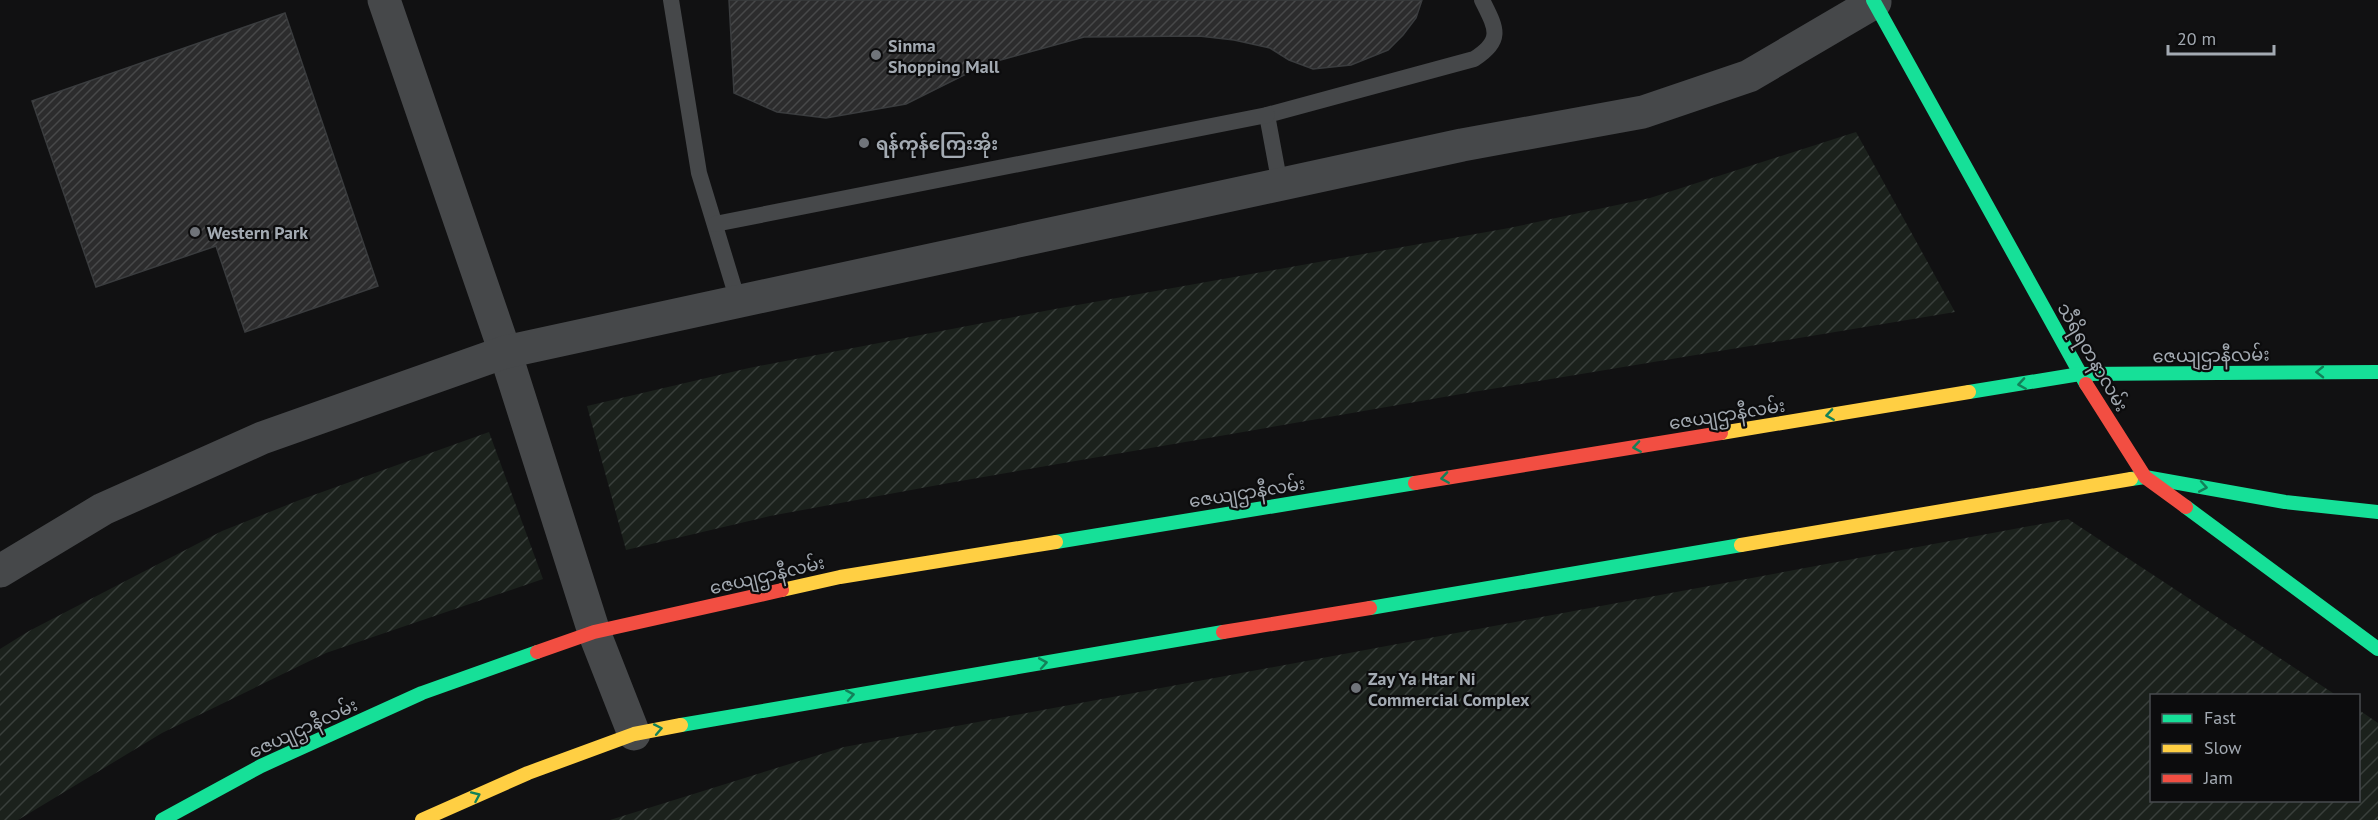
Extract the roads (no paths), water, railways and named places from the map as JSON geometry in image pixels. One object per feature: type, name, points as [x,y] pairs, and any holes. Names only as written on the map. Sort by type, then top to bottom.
[{"type":"main road","name":"သီရိရတနာလမ်း","points":[[1874,1],[2080,374],[2145,477],[2378,649]]},
{"type":"main road","name":"ဇေယျဌာနီလမ်း","points":[[162,820],[261,766],[422,693],[594,632],[840,577],[2080,374],[2378,372]]},
{"type":"main road","points":[[422,820],[528,772],[634,734],[744,713],[2145,477],[2285,502],[2378,512]]},
{"type":"street","points":[[384,0],[505,352],[594,632],[634,734]]},
{"type":"street","points":[[0,571],[103,509],[262,438],[505,352],[1462,145],[1643,112],[1749,76],[1874,1]]},
{"type":"lane","points":[[671,0],[694,149],[738,301]]},
{"type":"lane","points":[[715,224],[1267,115],[1474,59],[1489,50],[1496,37],[1494,24],[1482,0]]},
{"type":"lane","points":[[1267,115],[1280,185]]},
{"type":"place","name":"Sinma Shopping Mall","points":[[876,55]]},
{"type":"place","name":"ရန်ကုန်ကြေးအိုး","points":[[864,143]]},
{"type":"place","name":"Western Park","points":[[195,232]]},
{"type":"place","name":"Zay Ya Htar Ni Commercial Complex","points":[[1356,688]]}]
